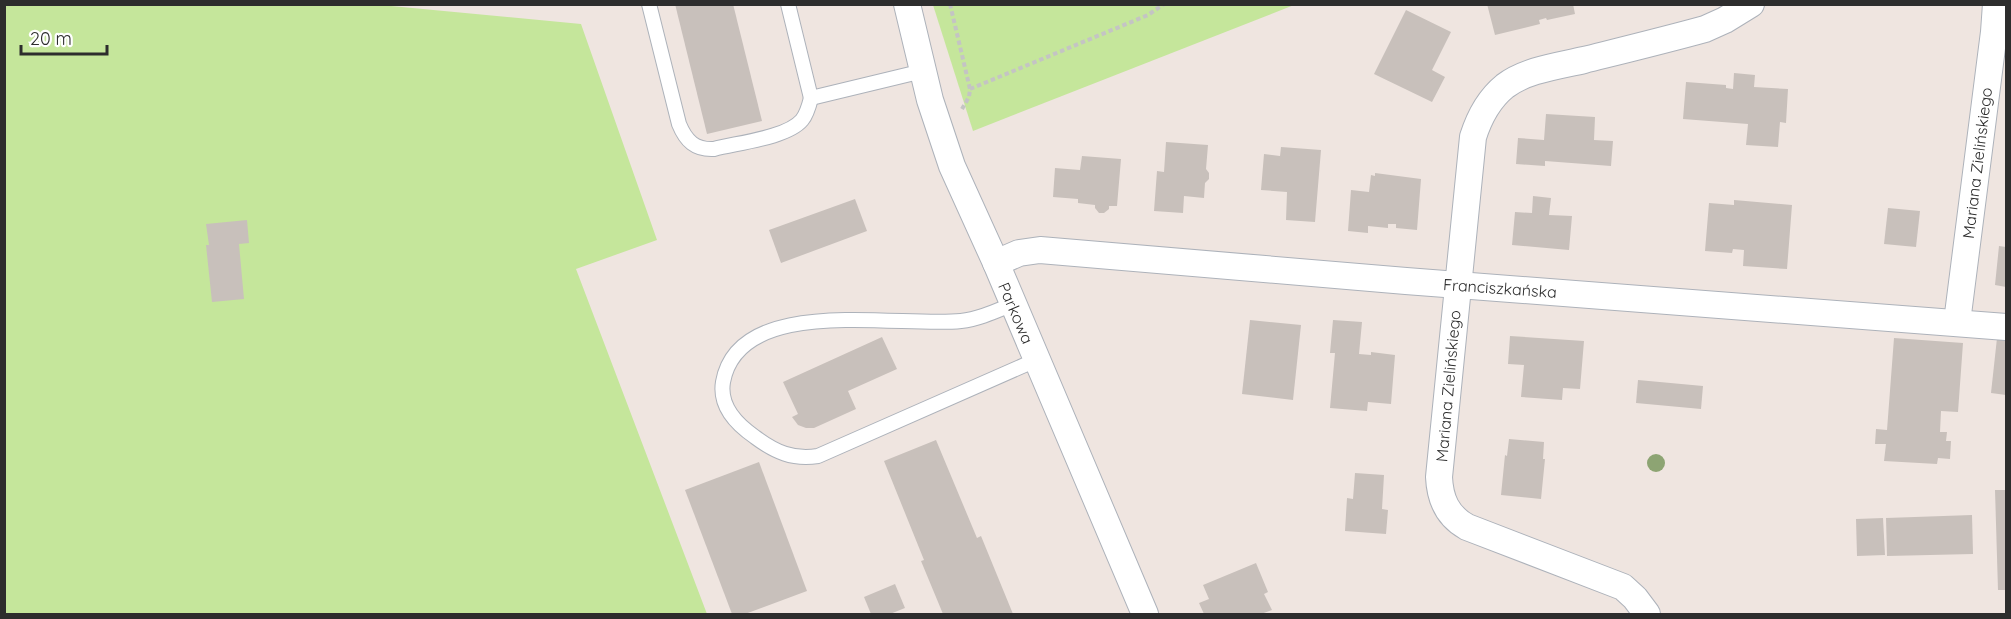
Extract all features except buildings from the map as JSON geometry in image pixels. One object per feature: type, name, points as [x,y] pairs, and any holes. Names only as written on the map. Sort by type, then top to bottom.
[{"type":"street","name":"Parkowa","points":[[907,4],[937,123],[949,158],[996,263],[1145,615]]},
{"type":"street","name":"Mariana Zielińskiego","points":[[1647,615],[1635,598],[1623,587],[1475,531],[1457,522],[1447,510],[1439,477],[1473,136],[1482,112],[1505,86],[1528,74],[1705,29],[1751,4]]},
{"type":"street","name":"Mariana Zielińskiego","points":[[1957,322],[1996,4]]},
{"type":"street","name":"Franciszkańska","points":[[996,263],[1019,253],[1040,250],[2007,327]]},
{"type":"lane","points":[[649,4],[680,124],[687,140],[705,149],[714,149],[779,133],[801,121],[807,112],[811,98],[788,4]]},
{"type":"lane","points":[[811,98],[923,71]]},
{"type":"lane","points":[[1013,304],[960,321],[848,320],[795,324],[769,331],[760,334],[745,345],[734,357],[726,372],[723,398],[736,422],[761,442],[777,452],[804,458],[818,456],[1036,360]]},
{"type":"path","points":[[950,4],[970,89],[969,97],[962,109],[954,116]]},
{"type":"path","points":[[970,89],[1148,15],[1164,4]]},
{"type":"green space","points":[[370,4],[581,24],[657,240],[576,269],[707,614],[5,614],[4,5]]},
{"type":"green space","points":[[933,4],[1294,5],[973,131]]}]
